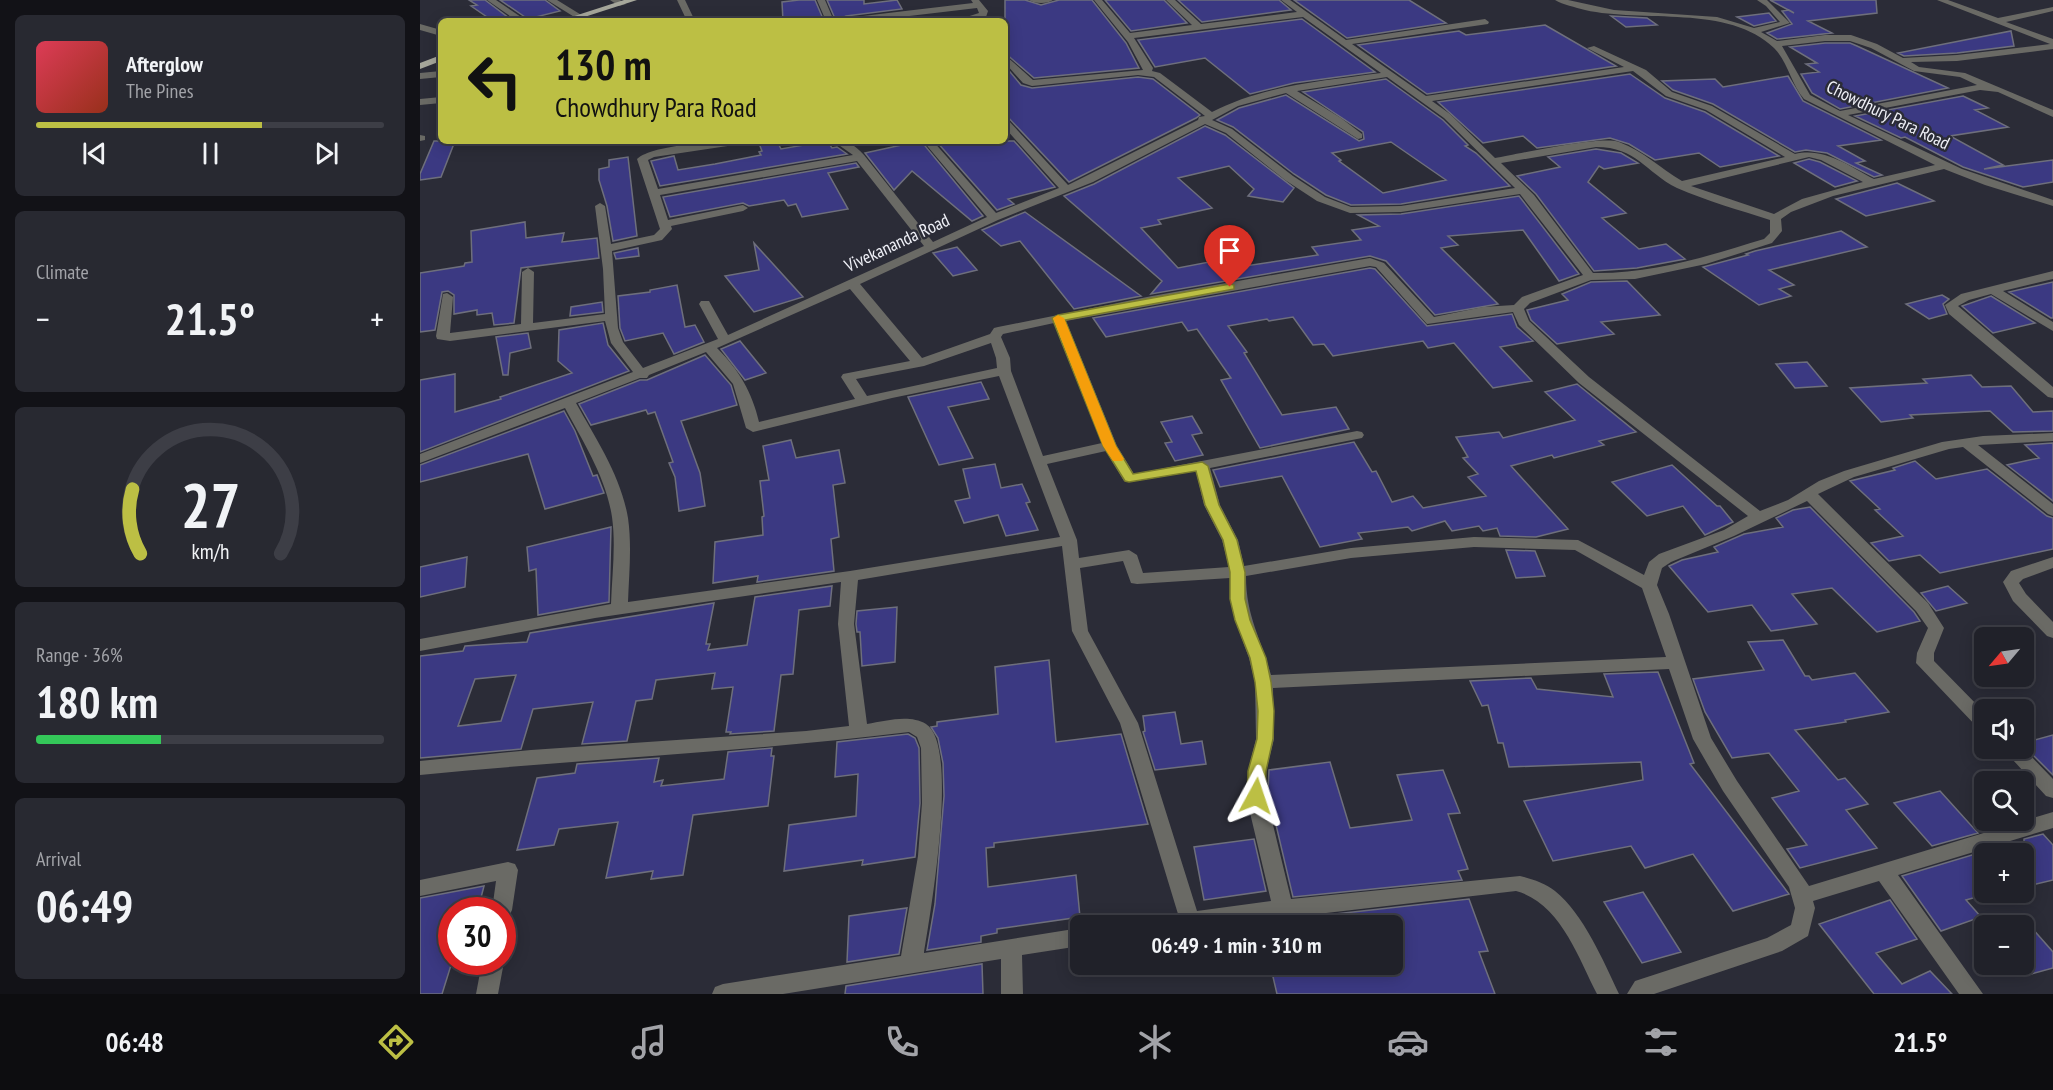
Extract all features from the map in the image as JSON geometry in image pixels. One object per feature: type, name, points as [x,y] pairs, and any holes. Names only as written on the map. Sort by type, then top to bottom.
[{"type":"main road","points":[[573,18],[618,2],[633,0]]},
{"type":"main road","points":[[420,66],[438,59]]},
{"type":"street","points":[[491,0],[518,18]]},
{"type":"street","points":[[551,0],[579,16]]},
{"type":"street","points":[[681,0],[690,18]]},
{"type":"street","points":[[821,0],[829,18]]},
{"type":"street","points":[[1033,0],[1049,0]]},
{"type":"street","points":[[1098,0],[1128,36],[1148,68],[1147,72]]},
{"type":"street","points":[[1170,0],[1200,28]]},
{"type":"street","points":[[1286,0],[1292,0]]},
{"type":"street","points":[[1286,0],[1426,99],[1523,190],[1590,276]]},
{"type":"street","name":"Chowdhury Para Road","points":[[1559,0],[1612,12],[1712,17],[1753,31],[1775,44],[1789,60],[1794,80],[1807,97],[1946,165],[2022,195],[2053,203]]},
{"type":"street","points":[[1753,31],[1786,23],[1774,8],[1761,0]]},
{"type":"street","points":[[1941,0],[2053,44]]},
{"type":"street","points":[[867,18],[977,2],[984,11],[983,15],[975,18]]},
{"type":"street","points":[[1997,21],[2053,9]]},
{"type":"street","points":[[1128,36],[1304,14]]},
{"type":"street","points":[[1347,42],[1485,22]]},
{"type":"street","points":[[420,27],[438,32]]},
{"type":"street","points":[[1775,44],[1826,38],[1851,38],[1874,46],[1917,69],[1962,75],[2052,112]]},
{"type":"street","points":[[1900,60],[1957,58],[2053,44]]},
{"type":"street","points":[[1591,48],[1650,77],[1669,94],[1709,108],[1793,157]]},
{"type":"street","points":[[1008,61],[1026,81],[1032,83],[1147,72],[1158,75],[1206,117],[1229,131],[1289,178],[1321,199],[1350,210],[1401,209],[1523,190]]},
{"type":"street","points":[[1426,99],[1634,68]]},
{"type":"street","points":[[420,76],[438,74]]},
{"type":"street","name":"Vivekananda Road","points":[[420,459],[709,348],[994,218],[1089,180],[1206,117],[1251,98],[1287,89],[1391,74]]},
{"type":"street","points":[[1839,114],[1971,88],[1990,87]]},
{"type":"street","points":[[1287,89],[1338,120],[1358,136]]},
{"type":"street","points":[[420,102],[438,100]]},
{"type":"street","points":[[1008,125],[1066,189]]},
{"type":"street","points":[[606,249],[658,238],[666,228],[642,159],[651,154],[720,144]]},
{"type":"street","points":[[844,144],[851,147],[860,157],[931,247]]},
{"type":"street","points":[[931,144],[994,218]]},
{"type":"street","points":[[1493,161],[1596,144],[1615,144],[1639,155],[1666,177],[1680,184],[1719,201],[1775,218]]},
{"type":"street","points":[[1680,184],[1793,157],[1816,154],[1874,183]]},
{"type":"street","points":[[653,193],[860,157]]},
{"type":"street","points":[[1775,218],[1782,210],[1794,206],[1946,165]]},
{"type":"street","points":[[600,206],[611,317],[617,343],[642,375]]},
{"type":"street","points":[[664,224],[743,208]]},
{"type":"street","points":[[863,400],[848,376],[919,363],[995,337],[998,331],[1058,318],[1370,262],[1380,265],[1431,321],[1483,311],[1518,308],[1526,300],[1540,293],[1590,276],[1624,277],[1682,267],[1768,241],[1776,235],[1778,226],[1775,218]]},
{"type":"street","points":[[527,327],[528,272]]},
{"type":"street","points":[[2053,275],[1993,290],[1956,301],[1951,305],[1953,311],[2053,394]]},
{"type":"street","points":[[853,284],[919,363]]},
{"type":"street","points":[[1993,290],[2053,327]]},
{"type":"street","points":[[447,297],[442,336],[611,317]]},
{"type":"street","points":[[705,304],[725,341]]},
{"type":"street","points":[[1518,308],[1523,322],[1584,380],[1758,517]]},
{"type":"street","points":[[1058,318],[1110,446],[1129,478],[1357,435]]},
{"type":"street","points":[[995,337],[1004,358],[1004,371],[1034,454],[1039,461],[1069,540],[1080,631],[1129,723],[1188,915]]},
{"type":"street","points":[[709,348],[729,366],[739,381],[748,403],[753,428],[863,400],[1004,371]]},
{"type":"street","points":[[569,403],[601,463],[617,504],[621,535],[619,609]]},
{"type":"street","points":[[1649,585],[1655,566],[1665,558],[1729,533],[1758,517],[1810,495],[1824,484],[1850,474],[1947,445],[2053,437]]},
{"type":"street","points":[[1965,442],[2053,511]]},
{"type":"street","points":[[1039,461],[1110,446]]},
{"type":"street","points":[[1202,466],[1212,505],[1230,540],[1238,572],[1238,599],[1243,620],[1258,658],[1263,682],[1266,711],[1265,739],[1257,771],[1256,796],[1283,908]]},
{"type":"street","points":[[1810,495],[1922,607],[1936,628],[1935,637],[1923,654],[1925,663],[1974,713]]},
{"type":"street","points":[[420,645],[619,609],[850,576],[1069,540]]},
{"type":"street","points":[[1073,564],[1129,555],[1137,579],[1238,572],[1398,548],[1474,542],[1517,545],[1561,543],[1590,549],[1649,585],[1661,614],[1702,739],[1730,786],[1798,884],[1805,908],[1801,930],[1774,945],[1643,988],[1638,994]]},
{"type":"street","points":[[2053,562],[2017,575],[2011,582],[2019,597],[2053,632]]},
{"type":"street","points":[[850,576],[846,624],[859,730]]},
{"type":"street","points":[[1263,682],[1676,663]]},
{"type":"street","points":[[420,768],[531,757],[806,738],[909,725],[924,730],[928,738],[932,766],[929,859],[911,963]]},
{"type":"street","points":[[2022,759],[2053,791]]},
{"type":"street","points":[[1802,896],[2053,820]]},
{"type":"street","points":[[420,888],[508,870],[504,897]]},
{"type":"street","points":[[1884,872],[1972,994]]},
{"type":"street","points":[[1229,915],[1516,883],[1532,888],[1550,899],[1566,919],[1608,994]]},
{"type":"street","points":[[723,994],[1070,939]]},
{"type":"street","points":[[1011,948],[1012,994]]},
{"type":"street","points":[[488,994],[491,975]]},
{"type":"building","points":[[469,0],[485,0],[509,18],[489,18],[471,6],[477,5]]},
{"type":"building","points":[[500,0],[545,0],[560,11],[532,18],[527,18]]},
{"type":"building","points":[[815,0],[823,18],[783,18],[782,2]]},
{"type":"building","points":[[827,0],[864,0],[864,4],[897,0],[902,9],[842,18],[835,18]]},
{"type":"building","points":[[1005,0],[1025,0],[1041,5],[1059,0],[1092,0],[1126,43],[1139,68],[1034,78],[1008,56],[1008,18],[1005,18]]},
{"type":"building","points":[[1105,0],[1164,0],[1187,23],[1131,31]]},
{"type":"building","points":[[1178,0],[1279,0],[1291,10],[1202,22]]},
{"type":"building","points":[[1294,0],[1409,0],[1446,23],[1347,38]]},
{"type":"building","points":[[1770,0],[1876,0],[1877,13],[1808,21],[1832,33],[1777,39],[1767,33],[1792,24],[1782,11],[1789,10]]},
{"type":"building","points":[[1769,13],[1776,21],[1754,26],[1737,17]]},
{"type":"building","points":[[1611,16],[1647,18],[1657,25],[1626,27]]},
{"type":"building","points":[[1302,19],[1375,72],[1294,83],[1250,94],[1205,58],[1155,67],[1138,40]]},
{"type":"building","points":[[1545,25],[1616,66],[1427,94],[1358,45],[1459,31],[1466,35]]},
{"type":"building","points":[[2011,31],[2014,46],[1957,53],[1904,56],[1898,53]]},
{"type":"building","points":[[1850,43],[1948,88],[1840,109],[1812,93],[1801,74],[1819,72],[1806,64],[1817,63],[1790,47]]},
{"type":"building","points":[[1008,70],[1021,85],[1032,88],[1138,77],[1153,79],[1200,115],[1196,118],[1069,182],[1008,117]]},
{"type":"building","points":[[1630,74],[1665,98],[1705,112],[1779,156],[1720,167],[1699,153],[1655,160],[1629,144],[1610,138],[1537,148],[1523,136],[1483,143],[1438,102]]},
{"type":"building","points":[[1788,76],[1803,101],[1881,140],[1838,146],[1865,161],[1856,163],[1882,175],[1874,177],[1827,153],[1806,150],[1795,152],[1713,104],[1673,90],[1662,81],[1715,79],[1723,87]]},
{"type":"building","points":[[1386,79],[1443,120],[1468,145],[1465,146],[1476,153],[1510,186],[1401,204],[1351,205],[1326,195],[1294,174],[1233,127],[1217,120],[1239,108],[1286,95],[1359,141],[1364,139],[1363,132],[1303,92]],"holes":[[[1391,142],[1446,180],[1383,193],[1339,161],[1341,160],[1332,153]]]},
{"type":"building","points":[[1963,96],[1988,108],[1975,110],[2008,127],[1950,136],[2003,165],[1984,169],[2053,160],[2053,182],[2023,187],[1963,167],[1905,137],[1901,138],[1855,116]]},
{"type":"building","points":[[1205,126],[1225,135],[1294,188],[1283,202],[1248,196],[1254,189],[1229,166],[1178,178],[1212,208],[1158,220],[1161,224],[1141,228],[1178,268],[1225,259],[1232,268],[1318,255],[1312,247],[1361,240],[1352,230],[1379,226],[1358,215],[1401,214],[1519,196],[1579,274],[1559,281],[1523,230],[1448,236],[1458,245],[1441,248],[1498,304],[1435,315],[1386,261],[1370,256],[1151,294],[1162,281],[1064,196],[1094,184]]},
{"type":"building","points":[[434,141],[438,141],[438,144],[454,144],[441,177],[420,180],[420,174]]},
{"type":"building","points":[[1008,141],[1014,141],[1055,187],[1008,199],[1014,204],[997,210],[939,144],[1008,144]]},
{"type":"building","points":[[759,144],[778,144],[781,149],[810,144],[829,144],[832,148],[837,147],[847,154],[660,186],[651,161],[674,156],[678,170],[761,155],[759,152],[762,151]]},
{"type":"building","points":[[907,144],[923,144],[983,216],[972,221],[912,171],[894,190],[865,153]]},
{"type":"building","points":[[1596,149],[1621,153],[1638,163],[1604,169],[1599,166],[1588,182],[1626,213],[1602,218],[1639,249],[1666,244],[1685,259],[1637,268],[1594,271],[1536,194],[1517,176],[1560,167],[1548,157]]},
{"type":"building","points":[[628,157],[637,236],[613,241],[607,206],[599,180],[599,169],[609,167],[609,160]]},
{"type":"building","points":[[1809,159],[1820,162],[1857,181],[1835,187],[1794,163]]},
{"type":"building","points":[[856,163],[859,167],[828,173],[848,209],[802,217],[796,204],[788,206],[784,200],[749,206],[743,203],[670,217],[663,197]]},
{"type":"building","points":[[1897,183],[1934,201],[1866,216],[1836,199]]},
{"type":"building","points":[[1025,212],[1141,296],[1074,309],[1020,241],[1001,246],[982,230]]},
{"type":"building","points":[[525,222],[526,238],[564,233],[562,242],[597,238],[599,258],[521,268],[514,323],[494,325],[492,313],[477,315],[477,310],[454,314],[454,295],[448,291],[442,292],[435,330],[420,332],[420,273],[464,266],[465,263],[472,262],[471,231]]},
{"type":"building","points":[[1841,231],[1867,247],[1769,270],[1794,285],[1779,289],[1791,296],[1759,305],[1703,267],[1755,251]]},
{"type":"building","points":[[754,243],[803,297],[754,312],[725,276],[759,270]]},
{"type":"building","points":[[957,247],[977,270],[953,276],[933,253]]},
{"type":"building","points":[[638,248],[639,256],[616,259],[614,253]]},
{"type":"building","points":[[1370,268],[1375,269],[1427,326],[1512,314],[1517,327],[1533,341],[1500,347],[1532,381],[1493,388],[1454,343],[1428,348],[1423,341],[1333,356],[1324,344],[1313,345],[1293,317],[1228,326],[1247,352],[1244,353],[1282,415],[1336,407],[1349,429],[1260,448],[1221,380],[1231,378],[1197,329],[1188,331],[1182,322],[1106,337],[1093,318]]},
{"type":"building","points":[[1627,281],[1660,315],[1601,322],[1614,334],[1557,344],[1531,320],[1527,310],[1568,300],[1562,294],[1591,282]]},
{"type":"building","points":[[2053,282],[2053,318],[2009,292]]},
{"type":"building","points":[[677,285],[685,327],[695,325],[704,342],[674,354],[663,333],[625,341],[620,328],[618,296],[650,292],[650,290]]},
{"type":"building","points":[[1942,295],[1949,299],[1943,304],[1947,314],[1929,319],[1906,304]]},
{"type":"building","points":[[1991,296],[2035,323],[1993,333],[1962,306]]},
{"type":"building","points":[[602,302],[603,312],[570,316],[571,307]]},
{"type":"building","points":[[603,323],[608,345],[629,371],[420,452],[420,380],[455,374],[455,412],[501,399],[500,397],[572,373],[558,361],[559,330]]},
{"type":"building","points":[[528,333],[531,348],[510,353],[508,375],[503,375],[496,337]]},
{"type":"building","points":[[740,341],[766,373],[745,380],[721,349]]},
{"type":"building","points":[[705,355],[731,385],[737,405],[681,421],[700,473],[705,506],[679,511],[675,477],[669,463],[673,462],[655,412],[648,414],[646,410],[591,425],[579,404],[640,380],[647,380]]},
{"type":"building","points":[[1807,362],[1827,386],[1795,388],[1776,364]]},
{"type":"building","points":[[1971,375],[1982,387],[2011,386],[2033,412],[2053,411],[2053,431],[2013,432],[1990,411],[1910,415],[1913,418],[1881,422],[1850,388],[1927,383],[1923,379]]},
{"type":"building","points":[[981,382],[989,399],[948,407],[973,458],[939,465],[908,397]]},
{"type":"building","points":[[1577,384],[1636,432],[1599,441],[1604,445],[1511,466],[1568,529],[1536,537],[1500,536],[1497,528],[1483,531],[1479,526],[1452,531],[1445,521],[1412,531],[1408,527],[1358,533],[1362,539],[1320,547],[1282,476],[1220,487],[1213,470],[1354,442],[1372,472],[1376,471],[1392,502],[1413,496],[1423,508],[1486,496],[1468,477],[1478,474],[1463,458],[1468,457],[1456,437],[1499,432],[1503,438],[1575,420],[1545,392]]},
{"type":"building","points":[[564,411],[575,431],[593,476],[597,475],[604,493],[545,509],[528,454],[420,482],[420,465]]},
{"type":"building","points":[[1192,416],[1202,433],[1192,435],[1203,455],[1175,461],[1165,443],[1172,442],[1161,422]]},
{"type":"building","points":[[791,440],[796,458],[839,450],[845,483],[833,485],[839,537],[831,539],[834,571],[757,582],[758,576],[713,583],[715,542],[763,535],[762,517],[764,516],[760,481],[769,480],[763,446]]},
{"type":"building","points":[[2053,443],[2053,501],[2007,465],[2039,458],[2025,445]]},
{"type":"building","points":[[1915,461],[1936,479],[1987,469],[2047,516],[2053,518],[2053,549],[1940,573],[1920,555],[1889,561],[1871,543],[1903,536],[1875,510],[1880,509],[1850,481],[1895,470],[1893,468]]},
{"type":"building","points":[[995,464],[1001,488],[1022,484],[1030,502],[1026,503],[1038,530],[1006,536],[998,515],[964,523],[955,501],[970,498],[963,469]]},
{"type":"building","points":[[1672,465],[1717,506],[1720,506],[1733,522],[1705,535],[1683,506],[1647,516],[1612,482]]},
{"type":"building","points":[[1810,507],[1914,612],[1920,621],[1877,632],[1832,588],[1792,594],[1817,624],[1771,631],[1752,605],[1708,612],[1669,566],[1682,560],[1718,552],[1714,547],[1744,534],[1783,527],[1776,518],[1793,510]]},
{"type":"building","points":[[611,527],[609,602],[538,615],[536,569],[529,571],[527,547]]},
{"type":"building","points":[[1506,550],[1535,551],[1545,576],[1516,578]]},
{"type":"building","points":[[467,557],[465,587],[420,597],[420,567]]},
{"type":"building","points":[[832,586],[830,606],[799,610],[793,674],[781,675],[774,731],[730,734],[731,732],[726,732],[733,687],[712,689],[715,673],[656,680],[652,699],[636,701],[627,741],[582,744],[593,702],[533,709],[521,749],[420,758],[420,656],[463,651],[465,646],[527,642],[530,633],[714,603],[706,644],[710,644],[708,650],[747,645],[755,597]],"holes":[[[516,675],[501,721],[458,726],[475,679]]]},
{"type":"building","points":[[1948,586],[1967,603],[1936,611],[1921,593]]},
{"type":"building","points":[[897,607],[895,662],[862,666],[860,632],[857,632],[856,624],[857,611]]},
{"type":"building","points":[[1783,640],[1805,676],[1809,676],[1812,680],[1855,673],[1889,712],[1795,730],[1838,780],[1845,778],[1868,804],[1846,810],[1877,848],[1800,868],[1787,849],[1807,845],[1772,798],[1799,791],[1769,753],[1732,758],[1705,712],[1693,679],[1764,670],[1748,642]]},
{"type":"building","points":[[1049,660],[1056,742],[1121,734],[1148,824],[994,843],[994,847],[986,848],[988,887],[1076,875],[1080,915],[997,929],[997,933],[981,936],[981,942],[927,950],[935,904],[944,796],[943,763],[938,738],[931,727],[937,726],[937,722],[998,714],[995,667]]},
{"type":"building","points":[[1658,672],[1694,763],[1690,764],[1789,894],[1733,911],[1693,854],[1645,868],[1631,846],[1553,861],[1524,801],[1643,780],[1641,762],[1509,767],[1503,743],[1498,743],[1488,705],[1482,706],[1470,681],[1531,678],[1537,689],[1613,697],[1604,674]]},
{"type":"building","points":[[1175,712],[1181,744],[1202,741],[1206,764],[1155,770],[1143,732],[1145,731],[1143,716]]},
{"type":"building","points":[[908,734],[915,738],[919,748],[920,803],[915,857],[862,865],[863,860],[784,871],[789,825],[856,816],[858,774],[835,777],[837,742]]},
{"type":"building","points":[[2053,735],[2053,775],[2034,756],[2034,740]]},
{"type":"building","points":[[772,748],[771,756],[774,756],[768,806],[693,815],[683,875],[651,879],[653,871],[606,878],[618,822],[559,829],[554,845],[517,850],[537,778],[575,773],[577,764],[659,758],[654,782],[663,780],[661,786],[724,779],[728,752]]},
{"type":"building","points":[[1330,762],[1350,828],[1412,820],[1397,775],[1443,770],[1460,813],[1448,814],[1468,869],[1458,871],[1462,880],[1293,897],[1268,791],[1269,770]]},
{"type":"building","points":[[1940,791],[1978,833],[1932,846],[1894,803]]},
{"type":"building","points":[[2043,834],[2053,845],[2053,880],[2034,885],[2034,843],[2024,843],[2024,839]]},
{"type":"building","points":[[1254,839],[1266,891],[1204,900],[1194,847]]},
{"type":"building","points":[[1974,854],[1974,898],[1966,900],[1979,915],[1974,915],[1974,919],[1941,931],[1902,876]]},
{"type":"building","points":[[484,886],[481,897],[438,897],[438,975],[448,975],[442,994],[420,994],[420,898]]},
{"type":"building","points":[[1643,892],[1681,952],[1642,963],[1604,902]]},
{"type":"building","points":[[1469,899],[1488,951],[1479,952],[1495,994],[1277,994],[1273,975],[1403,975],[1403,915],[1327,915]]},
{"type":"building","points":[[1890,900],[1917,939],[1876,953],[1902,984],[1930,971],[1952,994],[1874,994],[1819,924]]},
{"type":"building","points":[[907,908],[899,954],[847,962],[849,916]]},
{"type":"building","points":[[2034,930],[2053,952],[2053,968],[2034,973]]},
{"type":"building","points":[[982,964],[983,994],[845,994],[846,986]]},
{"type":"slow traffic","points":[[1058,318],[1110,446],[1118,459]]},
{"type":"route","points":[[1230,287],[1058,318],[1110,446],[1129,478],[1202,466],[1212,505],[1230,540],[1238,572],[1238,599],[1243,620],[1258,658],[1263,682],[1266,711],[1265,739],[1257,771],[1256,796]]}]
